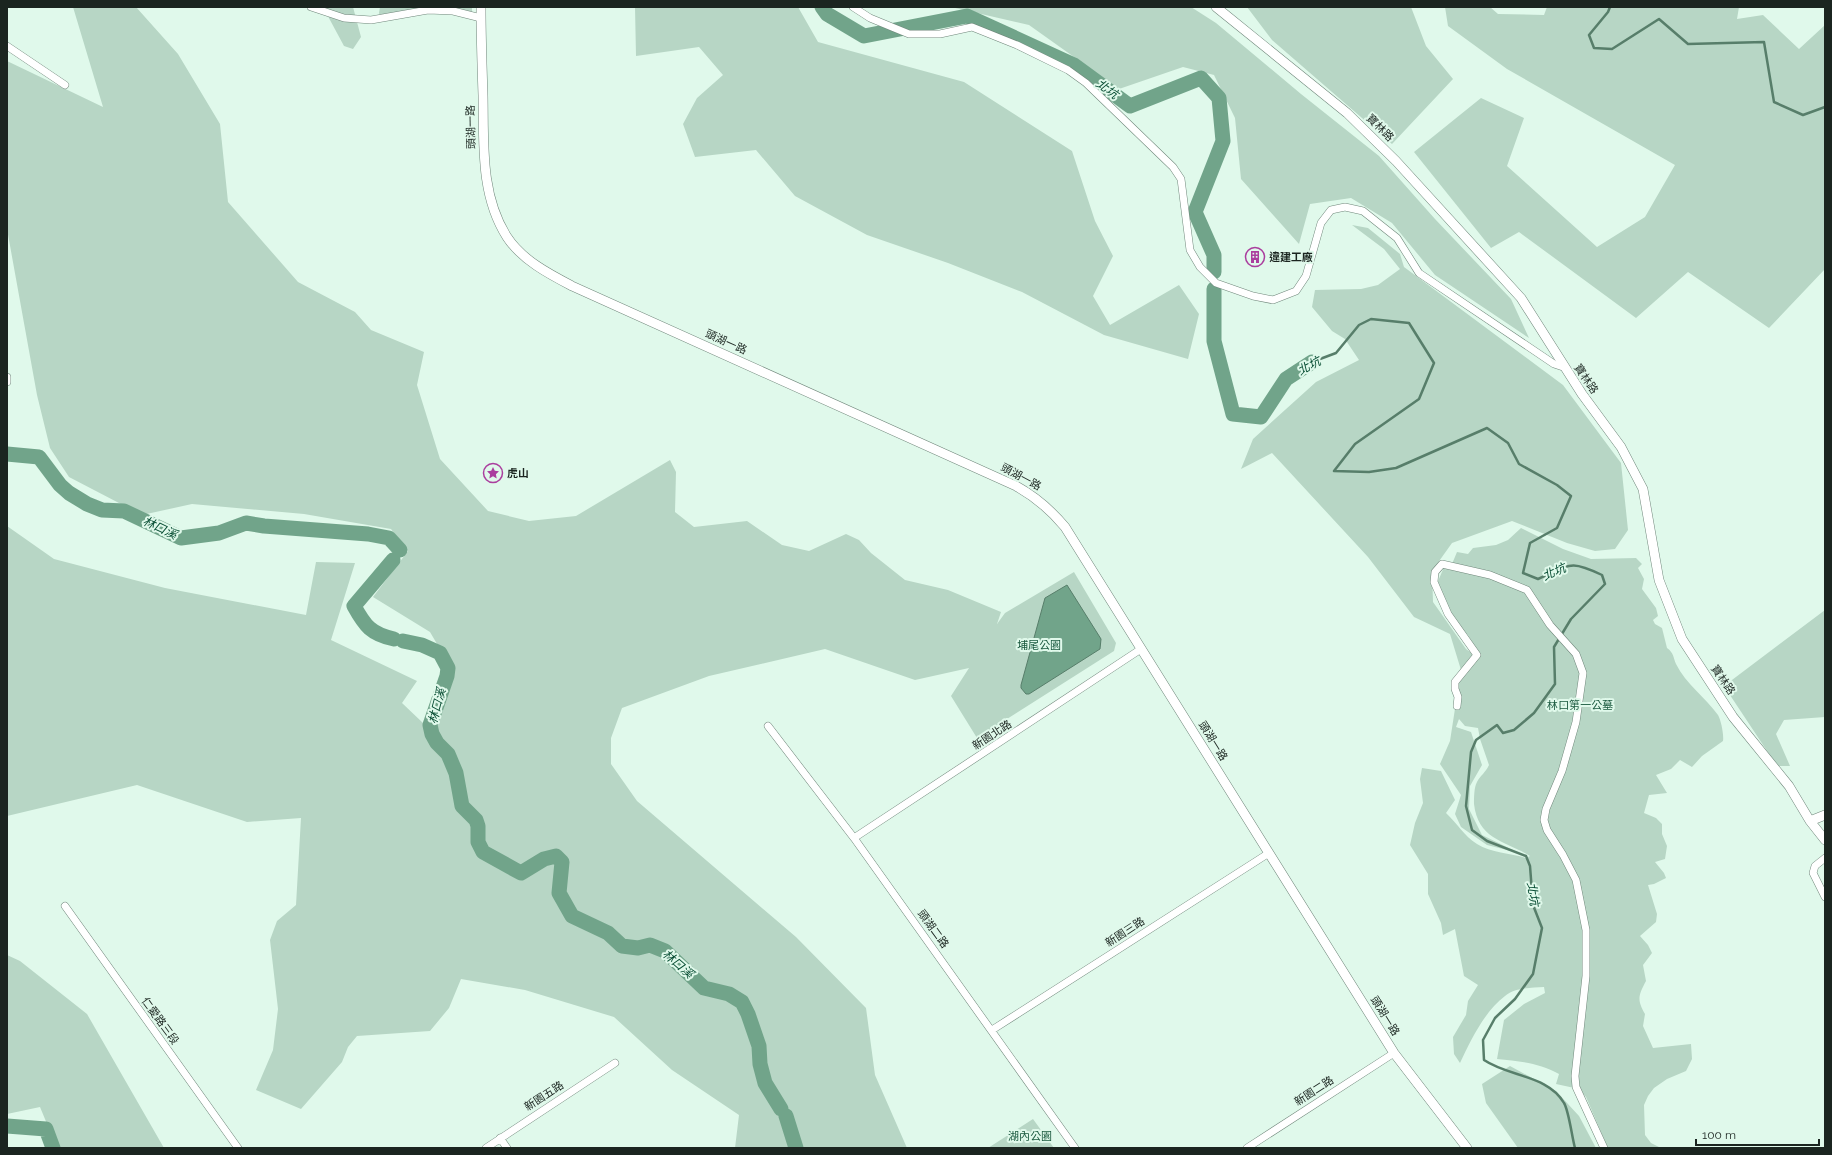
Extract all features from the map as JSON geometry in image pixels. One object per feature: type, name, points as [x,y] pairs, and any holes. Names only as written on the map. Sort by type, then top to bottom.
[{"type":"street","points":[[311,7],[344,18],[371,20],[428,10],[453,11],[481,18]]},
{"type":"street","name":"頭湖一路","points":[[481,7],[484,158],[493,210],[507,238],[527,258],[547,273],[572,286],[1034,496],[1051,510],[1065,527],[1394,1053],[1467,1148]]},
{"type":"street","points":[[853,7],[870,18],[909,34],[940,34],[972,27],[1017,45],[1068,70],[1086,84],[1173,167],[1180,179],[1190,250],[1200,266],[1216,283],[1253,296],[1273,300],[1296,291],[1306,276],[1321,223],[1331,210],[1345,206],[1363,211],[1397,238],[1420,273],[1554,364],[1563,367]]},
{"type":"street","name":"寶林路","points":[[1216,7],[1348,113],[1396,162],[1521,298],[1563,367],[1621,447],[1643,489],[1659,580],[1682,639],[1733,717],[1789,786],[1810,821],[1825,840]]},
{"type":"street","points":[[7,46],[65,85]]},
{"type":"street","points":[[1457,706],[1458,697],[1455,689],[1455,682],[1477,655],[1448,614],[1434,582],[1435,572],[1442,564],[1490,575],[1527,590],[1550,625],[1576,654],[1583,673],[1576,722],[1562,771],[1546,809],[1544,820],[1547,830],[1563,855],[1576,880],[1586,930],[1586,976],[1575,1076],[1576,1087],[1604,1148]]},
{"type":"street","name":"新園北路","points":[[854,838],[1142,649]]},
{"type":"street","name":"頭湖二路","points":[[768,726],[854,838],[1075,1148]]},
{"type":"street","points":[[1810,821],[1825,815]]},
{"type":"street","name":"新園三路","points":[[992,1030],[1269,853]]},
{"type":"street","points":[[1825,858],[1815,866],[1813,873],[1825,897]]},
{"type":"street","name":"仁愛路三段","points":[[65,906],[238,1148]]},
{"type":"street","name":"新園二路","points":[[1247,1148],[1394,1053]]},
{"type":"street","name":"新園五路","points":[[486,1148],[615,1063]]},
{"type":"street","points":[[500,1138],[507,1148]]},
{"type":"green space","name":"埔尾公園","points":[[73,7],[136,7],[178,54],[220,124],[228,202],[298,282],[355,312],[371,330],[424,352],[417,385],[440,459],[488,511],[529,521],[576,516],[670,460],[676,472],[675,512],[694,527],[747,521],[782,545],[809,551],[846,534],[859,540],[871,553],[905,580],[948,590],[1001,612],[997,624],[1005,613],[1074,572],[1116,643],[1114,651],[977,738],[951,696],[969,668],[915,680],[825,649],[709,676],[622,708],[611,738],[611,764],[637,801],[796,937],[866,1008],[875,1075],[907,1148],[735,1148],[739,1115],[672,1070],[614,1017],[525,990],[461,979],[449,1008],[430,1031],[357,1036],[348,1047],[342,1062],[301,1109],[256,1090],[273,1050],[278,1009],[270,940],[277,921],[296,905],[301,818],[247,822],[137,785],[7,816],[7,526],[54,559],[165,588],[306,615],[316,562],[355,563],[331,640],[417,681],[402,703],[423,723],[454,673],[430,632],[373,597],[408,551],[391,529],[304,514],[192,504],[142,515],[69,477],[50,448],[37,395],[7,229],[7,61],[103,107]]},
{"type":"green space","points":[[323,7],[353,7],[361,37],[353,49],[344,46]]},
{"type":"green space","points":[[380,7],[472,7],[472,18],[446,12],[427,11],[382,21],[379,13]]},
{"type":"green space","points":[[635,7],[798,7],[818,42],[964,82],[1072,151],[1095,221],[1113,256],[1093,296],[1110,325],[1179,285],[1199,314],[1188,359],[1104,335],[1022,292],[948,263],[867,235],[795,196],[756,150],[695,157],[683,124],[697,98],[723,75],[699,47],[636,56]]},
{"type":"green space","points":[[951,7],[1191,7],[1216,23],[1301,94],[1379,156],[1435,219],[1511,299],[1529,338],[1435,275],[1392,223],[1351,198],[1310,204],[1299,244],[1241,179],[1235,118],[1214,75],[1183,67],[1119,89],[1029,25]]},
{"type":"green space","points":[[1247,7],[1411,7],[1426,46],[1453,79],[1392,144],[1272,40]]},
{"type":"green space","points":[[1445,7],[1490,7],[1498,14],[1544,15],[1547,7],[1739,7],[1737,19],[1763,15],[1799,49],[1825,25],[1825,269],[1769,328],[1688,272],[1636,318],[1519,232],[1491,248],[1414,152],[1481,98],[1524,118],[1507,166],[1597,247],[1645,217],[1675,165],[1507,69],[1448,26]]},
{"type":"green space","name":"林口第一公墓","points":[[1352,225],[1368,228],[1400,254],[1404,267],[1563,385],[1621,463],[1628,530],[1615,549],[1595,551],[1567,543],[1512,521],[1452,543],[1432,571],[1433,602],[1466,649],[1473,654],[1475,647],[1468,635],[1452,619],[1436,586],[1444,567],[1452,564],[1457,552],[1468,554],[1473,548],[1496,545],[1508,540],[1521,528],[1563,549],[1591,559],[1636,558],[1642,564],[1638,568],[1644,579],[1642,589],[1656,608],[1658,616],[1653,620],[1655,624],[1662,628],[1667,648],[1672,653],[1676,664],[1685,678],[1713,708],[1720,720],[1723,731],[1723,741],[1702,756],[1692,767],[1680,760],[1671,769],[1656,775],[1667,793],[1649,795],[1644,813],[1656,818],[1662,824],[1662,834],[1667,846],[1665,859],[1655,862],[1666,878],[1654,884],[1648,885],[1657,914],[1656,922],[1640,936],[1648,945],[1652,953],[1643,965],[1646,981],[1640,994],[1640,1001],[1645,1014],[1643,1026],[1653,1048],[1691,1044],[1692,1059],[1686,1071],[1667,1079],[1654,1088],[1644,1105],[1645,1135],[1651,1143],[1661,1148],[1608,1148],[1586,1097],[1579,1089],[1556,1084],[1559,1074],[1544,1067],[1497,1059],[1504,1020],[1524,1004],[1545,993],[1544,987],[1519,989],[1509,993],[1497,1003],[1484,1018],[1460,1063],[1454,1054],[1453,1037],[1466,1015],[1468,1001],[1478,985],[1464,976],[1455,929],[1443,935],[1441,923],[1428,894],[1428,874],[1410,845],[1415,823],[1423,803],[1420,779],[1422,768],[1441,771],[1455,800],[1446,813],[1472,841],[1482,847],[1494,851],[1526,858],[1530,856],[1494,838],[1481,825],[1474,804],[1475,790],[1478,780],[1489,765],[1480,739],[1478,728],[1465,726],[1459,719],[1456,727],[1471,732],[1482,765],[1470,786],[1469,809],[1482,835],[1519,853],[1487,845],[1461,827],[1455,814],[1461,795],[1440,764],[1450,741],[1461,670],[1450,634],[1414,617],[1368,557],[1272,453],[1241,469],[1253,439],[1316,382],[1359,360],[1345,339],[1332,331],[1312,307],[1315,290],[1361,289],[1378,285],[1400,269],[1384,249]]},
{"type":"green space","points":[[1825,610],[1825,717],[1784,720],[1776,734],[1790,766],[1777,766],[1724,686]]},
{"type":"green space","points":[[7,955],[20,961],[87,1014],[164,1148],[57,1148],[40,1107],[7,1114]]},
{"type":"green space","points":[[1510,1066],[1556,1091],[1579,1116],[1596,1148],[1518,1148],[1486,1103],[1482,1084]]},
{"type":"green space","name":"湖內公園","points":[[1033,1119],[1054,1148],[988,1148]]},
{"type":"shaded area","points":[[1067,585],[1101,639],[1100,649],[1029,694],[1026,694],[1021,688],[1021,685],[1045,598]]},
{"type":"waterway","name":"北坑","points":[[822,7],[827,14],[864,36],[967,16],[1074,65],[1130,106],[1201,78],[1219,98],[1223,141],[1195,212],[1214,255],[1214,272]]},
{"type":"waterway","points":[[1610,7],[1608,12],[1589,35],[1594,48],[1612,49],[1659,19],[1688,44],[1764,42],[1774,102],[1803,115],[1825,107]]},
{"type":"waterway","name":"北坑","points":[[1214,289],[1214,341],[1233,414],[1261,417],[1286,379],[1312,362]]},
{"type":"waterway","name":"北坑","points":[[1312,362],[1336,353],[1359,325],[1371,319],[1409,323],[1434,363],[1419,399],[1355,444],[1334,471],[1369,472],[1396,468],[1487,428],[1508,443],[1519,464],[1557,485],[1571,496],[1557,528],[1530,543],[1523,573],[1538,579],[1564,567],[1576,566],[1583,567],[1602,575],[1605,584],[1571,619],[1554,647],[1555,684],[1534,713],[1514,730],[1503,733],[1497,725],[1476,740],[1471,752],[1466,806],[1472,830],[1487,841],[1526,856],[1530,866],[1533,905],[1542,928],[1533,974],[1515,999],[1495,1018],[1483,1040],[1484,1060],[1494,1066],[1538,1082],[1557,1094],[1566,1107],[1575,1148]]},
{"type":"waterway","name":"林口溪","points":[[7,454],[39,457],[60,485],[69,493],[87,504],[102,510],[124,511],[181,538],[219,533],[246,523],[264,526],[368,534],[389,538],[400,550]]},
{"type":"waterway","name":"林口溪","points":[[393,560],[354,606],[365,624],[374,632],[394,639]]},
{"type":"waterway","name":"林口溪","points":[[403,641],[422,645],[440,653],[448,668],[447,676],[430,725],[432,734],[437,743],[448,754],[456,773],[462,806],[476,820],[478,826],[478,842],[483,852],[521,873],[544,859],[556,856],[562,862],[559,893],[572,916],[608,933],[622,946],[638,948],[650,945],[665,951],[704,988],[729,994],[742,1002],[748,1014],[759,1046],[760,1064],[765,1083],[781,1109]]},
{"type":"waterway","name":"林口溪","points":[[786,1116],[796,1148]]},
{"type":"waterway","points":[[7,1126],[46,1129],[53,1148]]},
{"type":"place","name":"違建工廠","points":[[1255,257]]},
{"type":"place","name":"虎山","points":[[493,473]]}]
